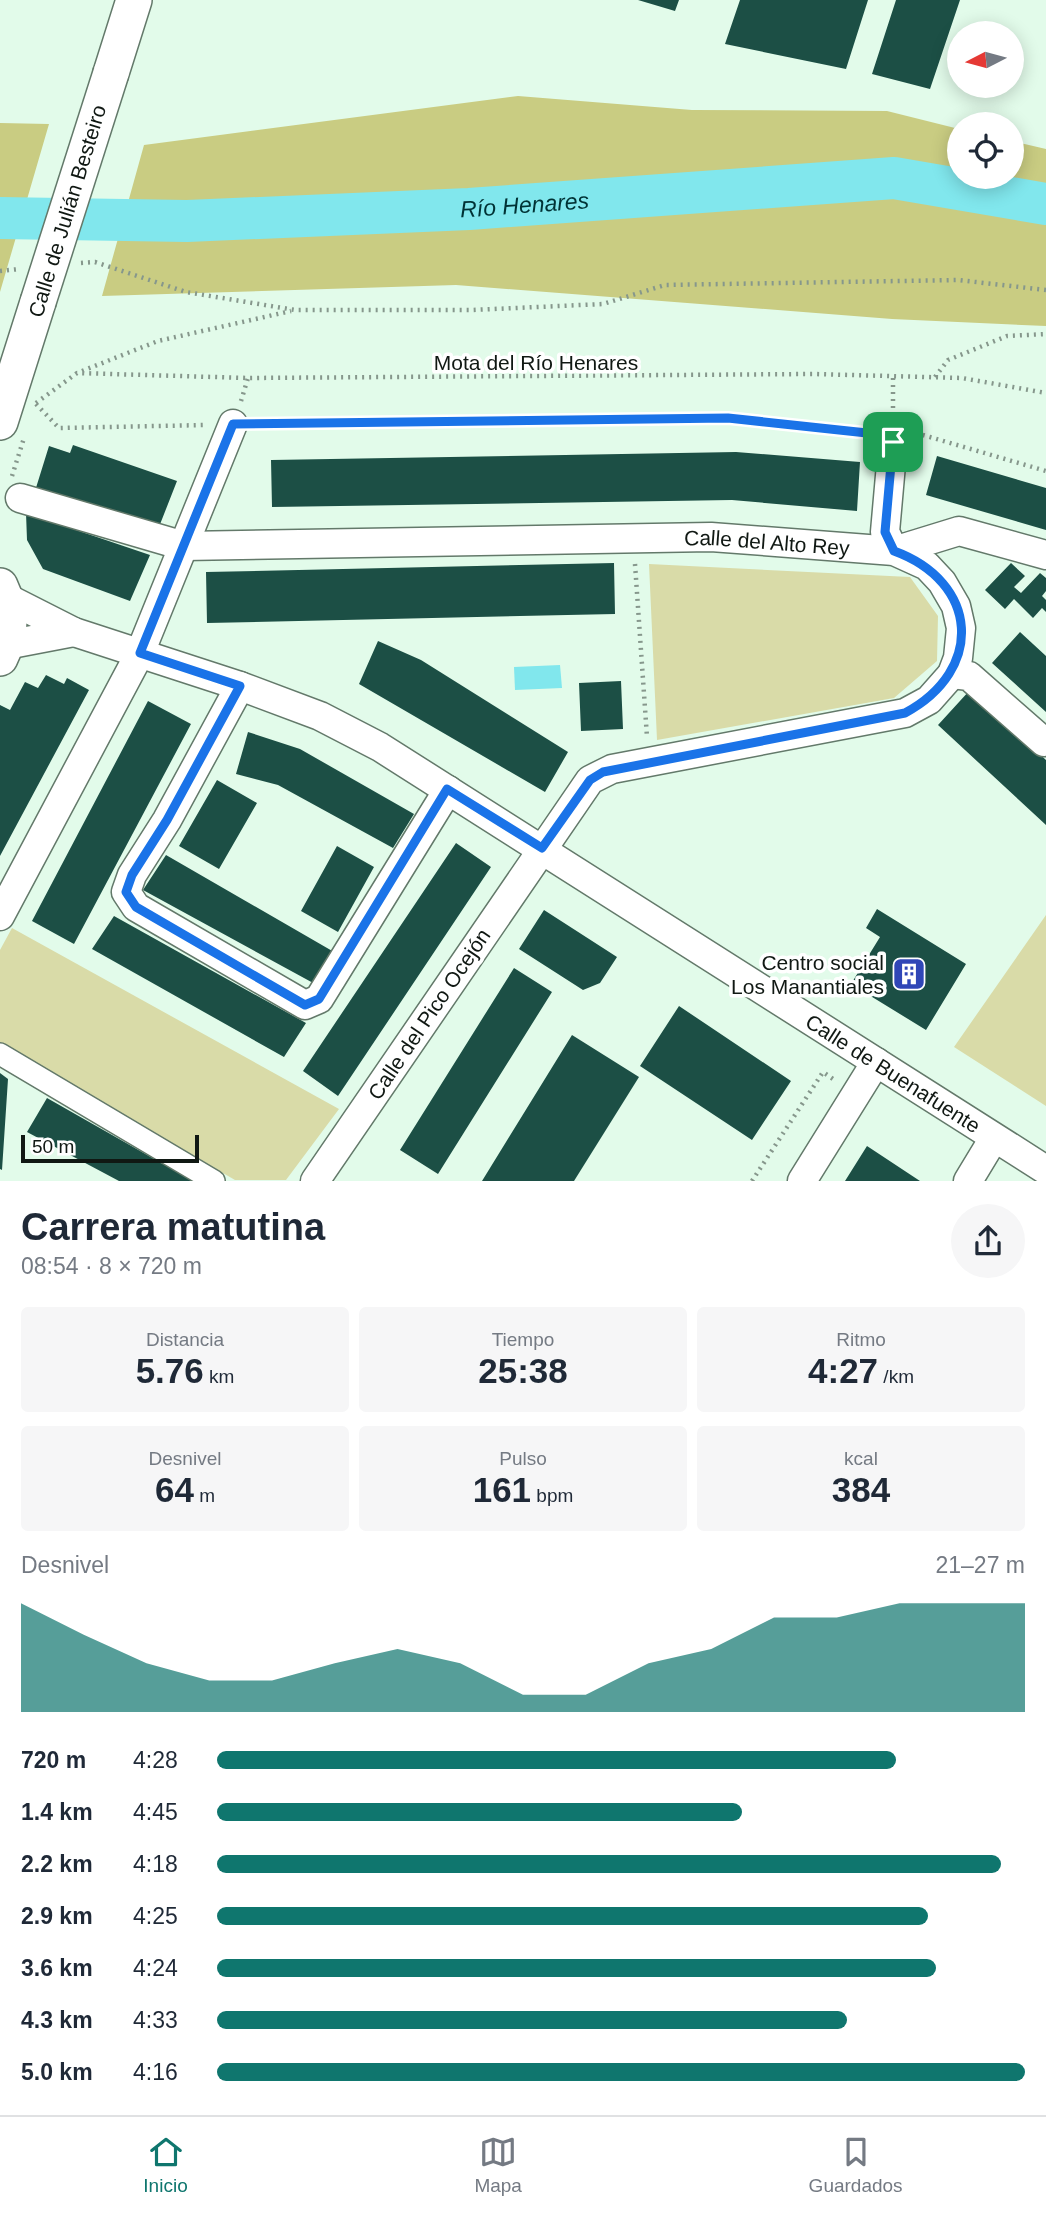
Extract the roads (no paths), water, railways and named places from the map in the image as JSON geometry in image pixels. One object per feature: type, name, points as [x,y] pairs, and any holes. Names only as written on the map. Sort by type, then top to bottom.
[{"type":"street","name":"Calle de Julián Besteiro","points":[[20,423],[38,302],[134,0]]},
{"type":"street","points":[[0,916],[140,653],[233,424]]},
{"type":"street","points":[[893,442],[885,532],[894,551],[959,531],[1046,555]]},
{"type":"street","name":"Calle del Alto Rey","points":[[16,488],[184,546],[749,538],[894,551],[927,566],[942,582],[956,606],[962,636],[952,674],[929,700],[905,713],[597,774],[583,789],[542,848]]},
{"type":"street","points":[[3,592],[10,621],[3,652]]},
{"type":"street","name":"Calle de Buenafuente","points":[[3,592],[75,632],[240,686],[320,716],[368,740],[1046,1170]]},
{"type":"street","name":"Calle de Buenafuente","points":[[3,652],[75,632]]},
{"type":"street","points":[[952,674],[969,676],[1045,742]]},
{"type":"street","points":[[240,686],[167,820],[132,875],[126,892],[136,907],[305,1005],[319,999],[447,789]]},
{"type":"street","name":"Calle del Pico Ocejón","points":[[315,1181],[542,848]]},
{"type":"street","points":[[0,1054],[214,1181]]},
{"type":"street","points":[[802,1181],[876,1062]]},
{"type":"street","points":[[968,1181],[994,1138]]},
{"type":"water","points":[[560,665],[562,688],[515,690],[514,667]]},
{"type":"waterway","name":"Río Henares","points":[[0,218],[187,221],[469,209],[894,178],[1046,204]]},
{"type":"place","name":"Centro social Los Manantiales","points":[[909,974]]}]
